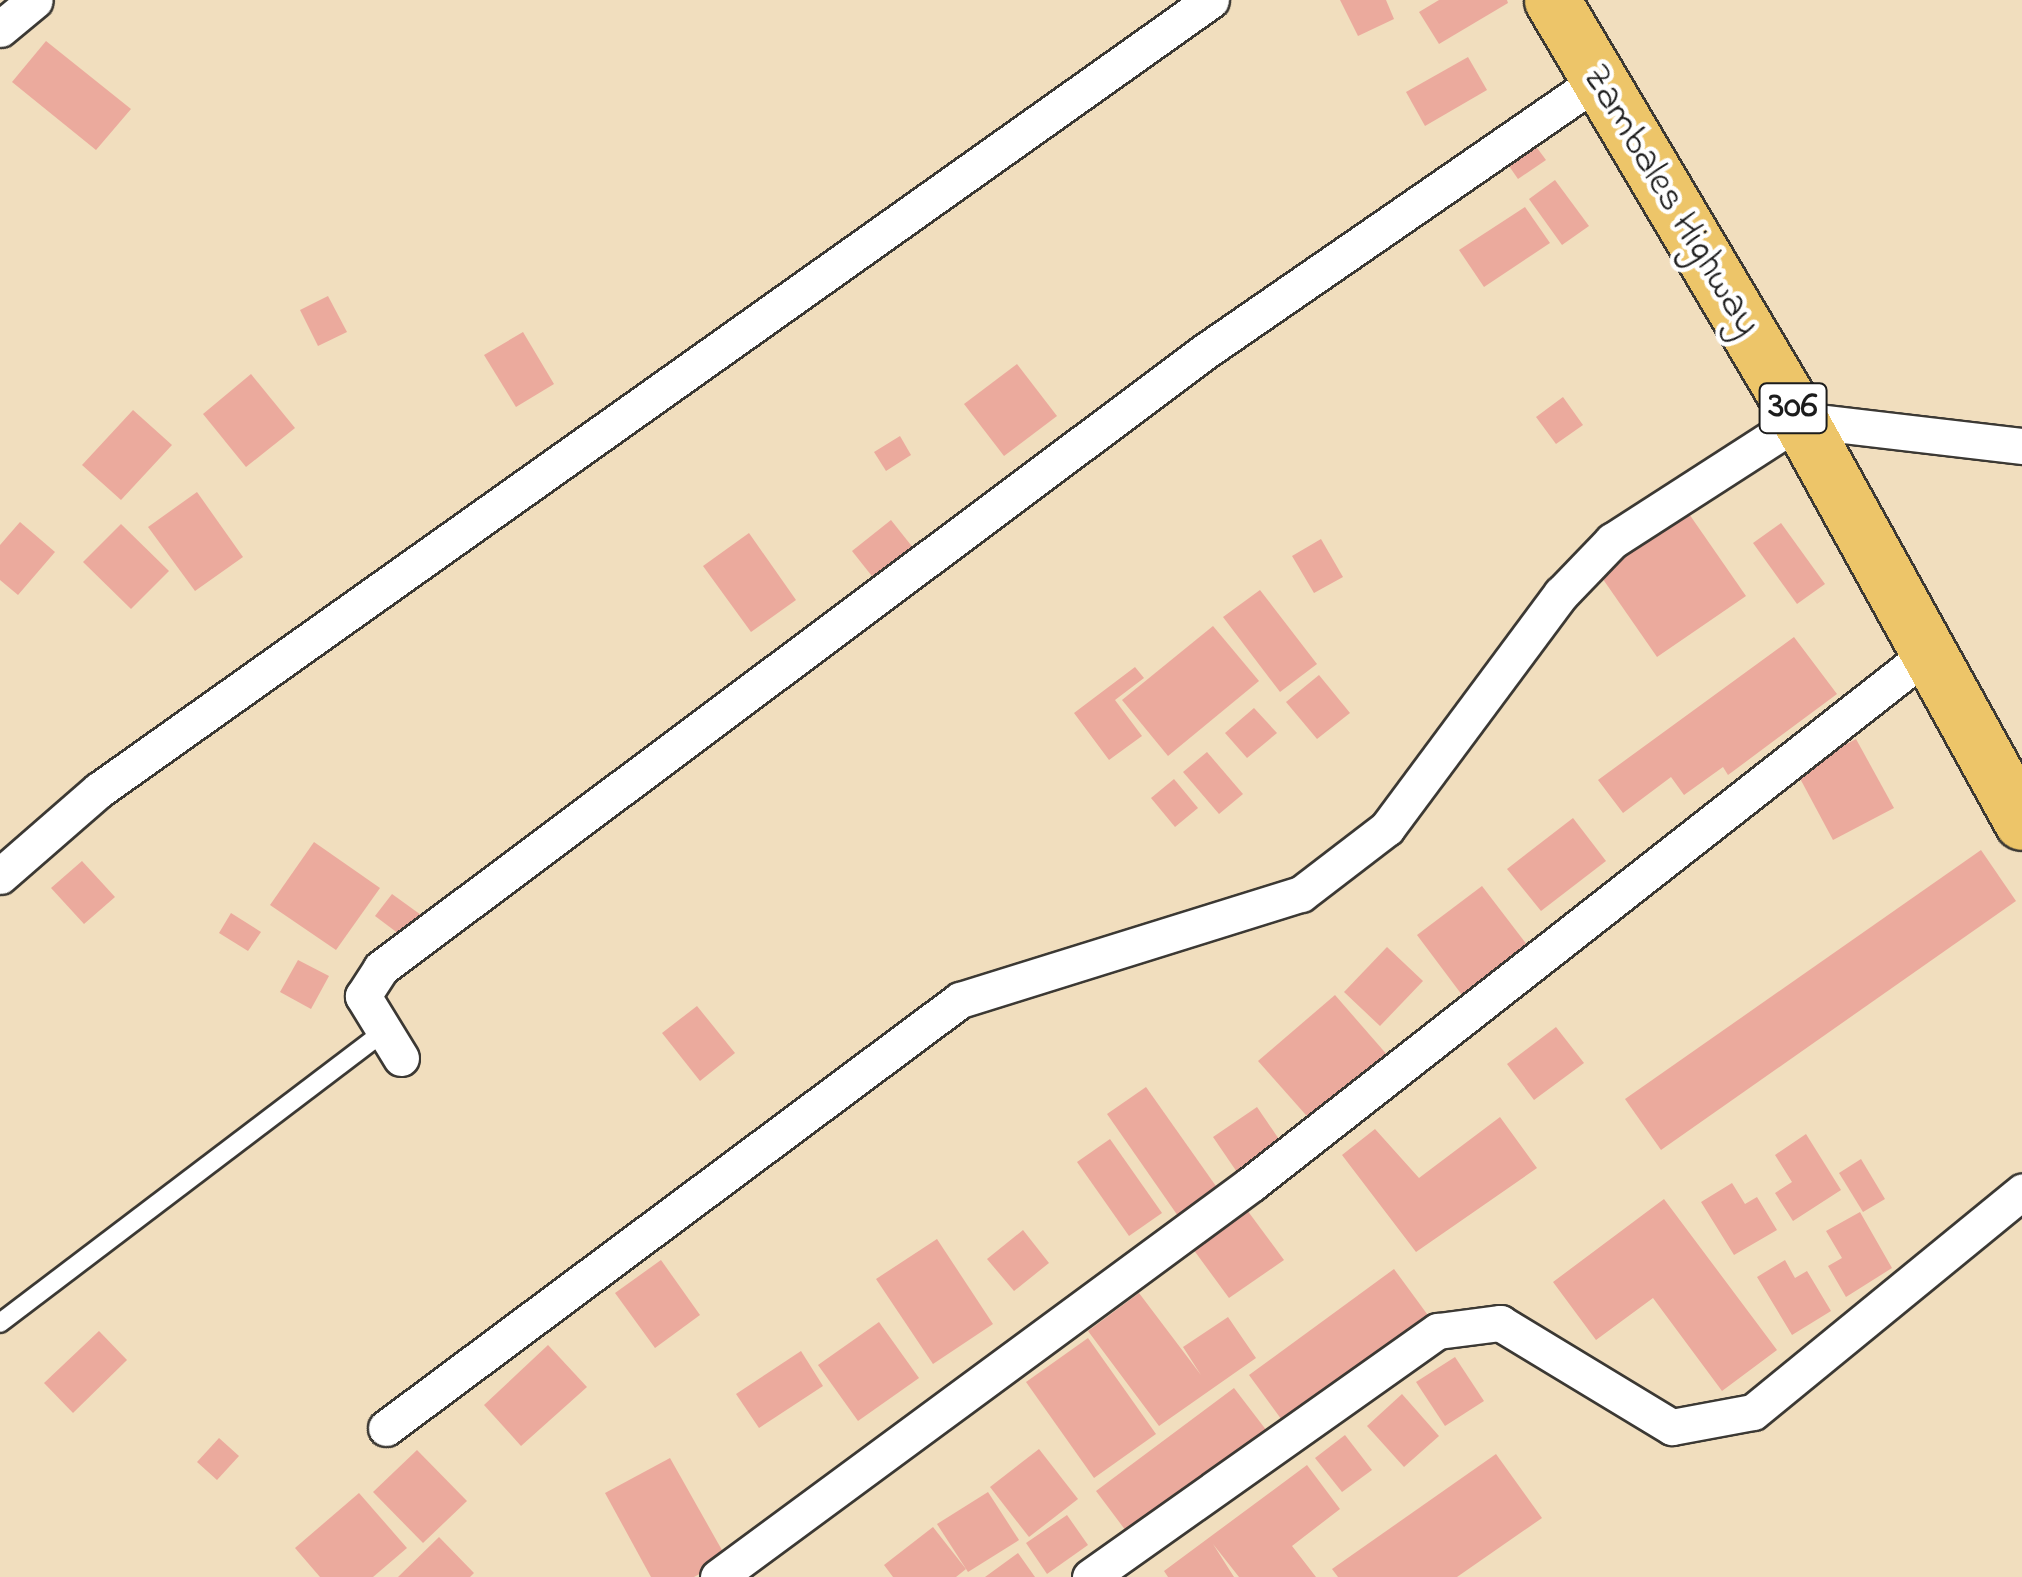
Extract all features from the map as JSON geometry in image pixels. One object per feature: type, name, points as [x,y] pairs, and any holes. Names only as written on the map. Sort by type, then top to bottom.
[{"type":"main road","name":"Zambales Highway","points":[[1552,0],[1800,420],[2022,822]]},
{"type":"street","points":[[0,29],[35,0]]},
{"type":"street","points":[[0,876],[99,790],[1211,0]]},
{"type":"street","points":[[392,1045],[363,996],[381,968],[1204,352],[1598,80]]},
{"type":"street","points":[[386,1428],[960,1000],[1301,894],[1387,828],[1562,594],[1612,542],[1800,420],[2022,446]]},
{"type":"street","points":[[718,1577],[1251,1184],[1927,654]]},
{"type":"street","points":[[1090,1577],[1438,1331],[1500,1323],[1672,1427],[1752,1412],[2022,1192]]},
{"type":"lane","points":[[0,1323],[392,1045]]},
{"type":"building","points":[[1340,0],[1386,0],[1394,19],[1358,36]]},
{"type":"building","points":[[1439,0],[1508,3],[1439,44],[1419,12]]},
{"type":"building","points":[[46,41],[131,109],[96,150],[12,82]]},
{"type":"building","points":[[1468,57],[1487,90],[1425,126],[1406,92]]},
{"type":"building","points":[[1529,137],[1546,160],[1518,179],[1502,156]]},
{"type":"building","points":[[1555,180],[1589,226],[1562,245],[1529,199]]},
{"type":"building","points":[[1525,207],[1550,243],[1484,287],[1459,250]]},
{"type":"building","points":[[328,296],[347,332],[318,346],[300,310]]},
{"type":"building","points":[[523,332],[554,384],[516,407],[484,355]]},
{"type":"building","points":[[1017,364],[1057,416],[1004,456],[964,404]]},
{"type":"building","points":[[251,374],[295,428],[246,467],[203,414]]},
{"type":"building","points":[[1563,397],[1583,425],[1556,444],[1536,417]]},
{"type":"building","points":[[133,410],[172,445],[121,500],[82,465]]},
{"type":"building","points":[[900,436],[911,455],[886,471],[874,452]]},
{"type":"building","points":[[197,492],[243,557],[195,591],[148,527]]},
{"type":"building","points":[[1687,511],[1746,596],[1657,657],[1598,572]]},
{"type":"building","points":[[891,520],[918,554],[879,585],[852,551]]},
{"type":"building","points":[[20,522],[55,552],[18,595],[0,580],[0,545]]},
{"type":"building","points":[[1781,523],[1825,584],[1797,604],[1753,543]]},
{"type":"building","points":[[121,524],[169,571],[131,609],[83,562]]},
{"type":"building","points":[[749,533],[796,600],[751,632],[703,566]]},
{"type":"building","points":[[1321,539],[1343,577],[1314,593],[1292,556]]},
{"type":"building","points":[[1260,590],[1317,664],[1280,692],[1223,617]]},
{"type":"building","points":[[1213,626],[1259,681],[1168,756],[1122,700]]},
{"type":"building","points":[[1794,637],[1837,694],[1728,775],[1723,767],[1684,795],[1671,777],[1623,813],[1598,780]]},
{"type":"building","points":[[1135,667],[1144,678],[1115,700],[1142,736],[1109,760],[1074,713]]},
{"type":"building","points":[[1319,675],[1350,713],[1317,739],[1286,702]]},
{"type":"building","points":[[1254,708],[1277,733],[1247,758],[1225,733]]},
{"type":"building","points":[[1856,739],[1894,808],[1833,840],[1796,771]]},
{"type":"building","points":[[1207,752],[1243,794],[1219,814],[1183,772]]},
{"type":"building","points":[[1174,779],[1198,808],[1175,827],[1151,798]]},
{"type":"building","points":[[1573,818],[1606,861],[1541,911],[1507,869]]},
{"type":"building","points":[[314,842],[380,888],[336,950],[270,905]]},
{"type":"building","points":[[1981,850],[2016,901],[1661,1150],[1625,1099]]},
{"type":"building","points":[[82,861],[115,897],[84,924],[51,888]]},
{"type":"building","points":[[1482,886],[1534,954],[1468,1003],[1417,935]]},
{"type":"building","points":[[392,894],[428,920],[411,943],[375,916]]},
{"type":"building","points":[[231,913],[261,932],[248,951],[219,933]]},
{"type":"building","points":[[1387,947],[1423,981],[1380,1026],[1344,992]]},
{"type":"building","points":[[298,960],[329,976],[311,1009],[280,992]]},
{"type":"building","points":[[1335,995],[1389,1057],[1313,1123],[1258,1061]]},
{"type":"building","points":[[697,1006],[735,1053],[700,1081],[662,1033]]},
{"type":"building","points":[[1556,1027],[1584,1063],[1534,1100],[1507,1064]]},
{"type":"building","points":[[1146,1087],[1218,1189],[1178,1216],[1107,1114]]},
{"type":"building","points":[[1257,1107],[1285,1148],[1241,1178],[1213,1137]]},
{"type":"building","points":[[1500,1117],[1537,1168],[1416,1252],[1342,1155],[1375,1129],[1419,1178]]},
{"type":"building","points":[[1806,1134],[1841,1190],[1793,1221],[1775,1193],[1792,1182],[1775,1155]]},
{"type":"building","points":[[1110,1139],[1162,1213],[1129,1236],[1077,1162]]},
{"type":"building","points":[[1861,1159],[1885,1199],[1863,1212],[1839,1173]]},
{"type":"building","points":[[1732,1183],[1745,1204],[1757,1197],[1777,1230],[1734,1255],[1701,1202]]},
{"type":"building","points":[[1664,1199],[1777,1350],[1722,1391],[1653,1298],[1596,1340],[1553,1282]]},
{"type":"building","points":[[1247,1210],[1284,1260],[1229,1298],[1193,1249]]},
{"type":"building","points":[[1860,1212],[1892,1268],[1846,1297],[1828,1266],[1842,1258],[1826,1231]]},
{"type":"building","points":[[1023,1230],[1049,1263],[1014,1291],[987,1259]]},
{"type":"building","points":[[937,1239],[993,1324],[933,1364],[876,1279]]},
{"type":"building","points":[[661,1260],[700,1315],[655,1348],[615,1293]]},
{"type":"building","points":[[1785,1260],[1795,1278],[1807,1271],[1831,1311],[1792,1335],[1757,1277]]},
{"type":"building","points":[[1394,1269],[1430,1318],[1284,1423],[1249,1375]]},
{"type":"building","points":[[1139,1293],[1201,1375],[1183,1347],[1228,1317],[1256,1358],[1159,1426],[1088,1331]]},
{"type":"building","points":[[879,1322],[919,1378],[858,1421],[818,1365]]},
{"type":"building","points":[[99,1331],[127,1360],[73,1413],[44,1383]]},
{"type":"building","points":[[1088,1338],[1156,1434],[1094,1478],[1026,1382]]},
{"type":"building","points":[[548,1345],[587,1387],[521,1446],[484,1405]]},
{"type":"building","points":[[801,1351],[823,1386],[759,1428],[736,1394]]},
{"type":"building","points":[[1455,1357],[1484,1401],[1445,1426],[1416,1382]]},
{"type":"building","points":[[1234,1388],[1270,1435],[1132,1539],[1096,1491]]},
{"type":"building","points":[[1402,1394],[1439,1436],[1404,1467],[1367,1426]]},
{"type":"building","points":[[1345,1435],[1372,1470],[1342,1492],[1315,1458]]},
{"type":"building","points":[[219,1438],[239,1456],[217,1480],[197,1462]]},
{"type":"building","points":[[1039,1449],[1078,1499],[1029,1537],[990,1487]]},
{"type":"building","points":[[417,1450],[467,1501],[423,1543],[373,1492]]},
{"type":"building","points":[[1496,1454],[1542,1518],[1457,1577],[1338,1577],[1332,1569]]},
{"type":"building","points":[[670,1458],[727,1559],[694,1577],[651,1577],[605,1493]]},
{"type":"building","points":[[1307,1465],[1340,1509],[1292,1546],[1316,1577],[1239,1577],[1213,1544],[1234,1577],[1168,1577],[1164,1571]]},
{"type":"building","points":[[988,1492],[1019,1540],[968,1572],[937,1524]]},
{"type":"building","points":[[359,1493],[407,1548],[373,1577],[320,1577],[295,1548]]},
{"type":"building","points":[[1067,1515],[1088,1545],[1047,1574],[1026,1543]]},
{"type":"building","points":[[933,1527],[966,1569],[956,1577],[893,1577],[884,1565]]},
{"type":"building","points":[[439,1537],[474,1573],[470,1577],[398,1577]]},
{"type":"building","points":[[1018,1553],[1035,1577],[985,1577]]}]
